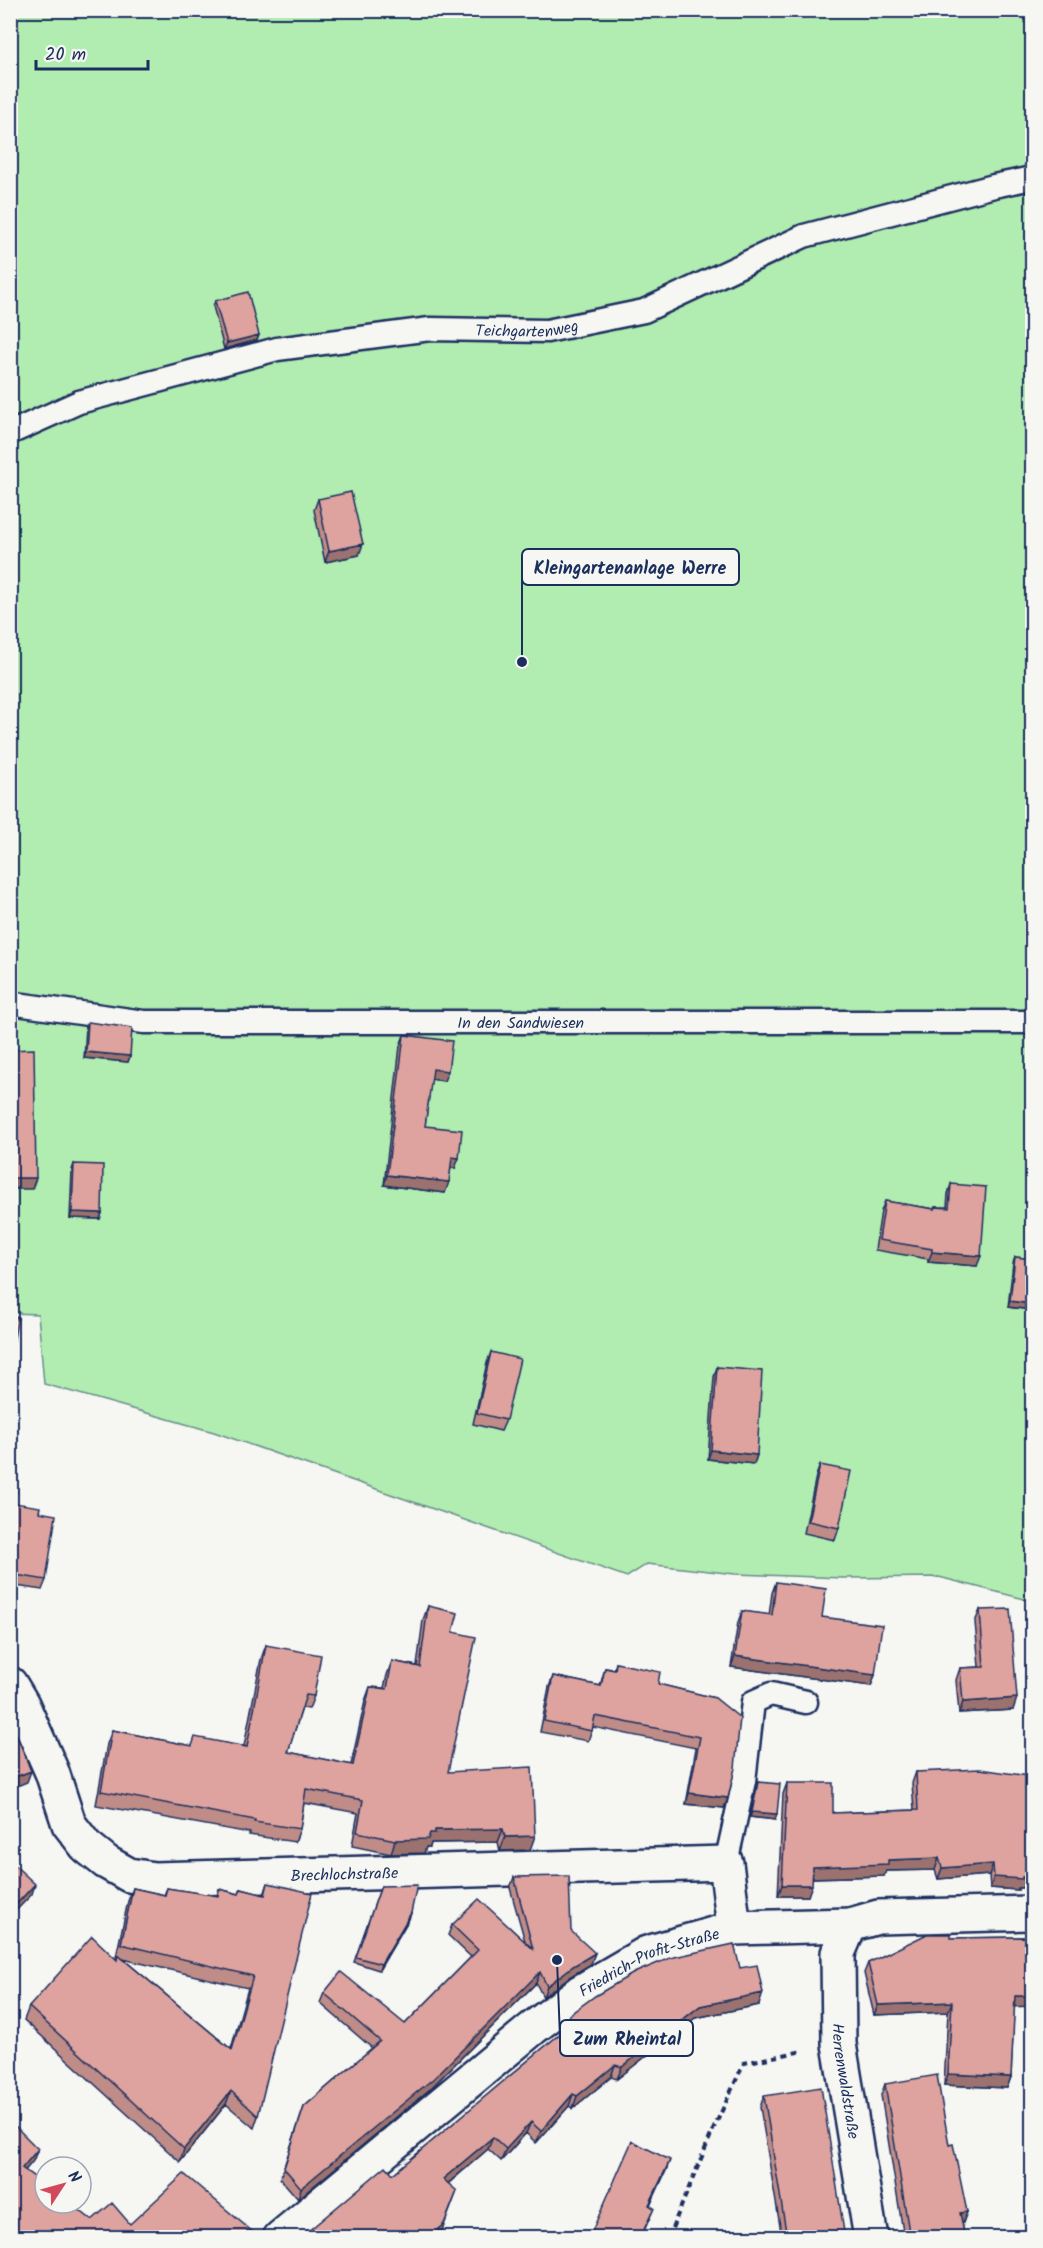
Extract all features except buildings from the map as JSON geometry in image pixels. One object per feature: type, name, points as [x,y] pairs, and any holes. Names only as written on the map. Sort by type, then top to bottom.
[{"type":"street","name":"Brechlochstraße","points":[[10,1684],[22,1704],[52,1772],[69,1824],[86,1846],[99,1857],[129,1875],[154,1879],[726,1863]]},
{"type":"street","points":[[726,1863],[734,1928]]},
{"type":"street","name":"Friedrich-Profit-Straße","points":[[280,2238],[533,2028],[580,1992],[647,1953],[734,1928],[850,1925],[878,1917],[1032,1912]]},
{"type":"street","name":"Herrenwaldstraße","points":[[850,1925],[838,1953],[839,2044],[871,2238]]},
{"type":"lane","name":"Teichgartenweg","points":[[10,433],[80,402],[277,349],[430,329],[547,332],[644,311],[804,236],[1032,178]]},
{"type":"lane","name":"In den Sandwiesen","points":[[10,1003],[144,1022],[1032,1022]]},
{"type":"lane","points":[[726,1863],[744,1781],[753,1702],[771,1694],[806,1702]]},
{"type":"path","points":[[668,2238],[744,2062],[839,2044]]},
{"type":"green space","points":[[11,11],[1032,11],[1032,1601],[939,1577],[844,1578],[735,1574],[647,1564],[627,1577],[214,1432],[44,1384],[38,1314],[11,1313]]},
{"type":"place","name":"Kleingartenanlage Werre","points":[[522,662]]},
{"type":"place","name":"Zum Rheintal","points":[[557,1960]]}]
